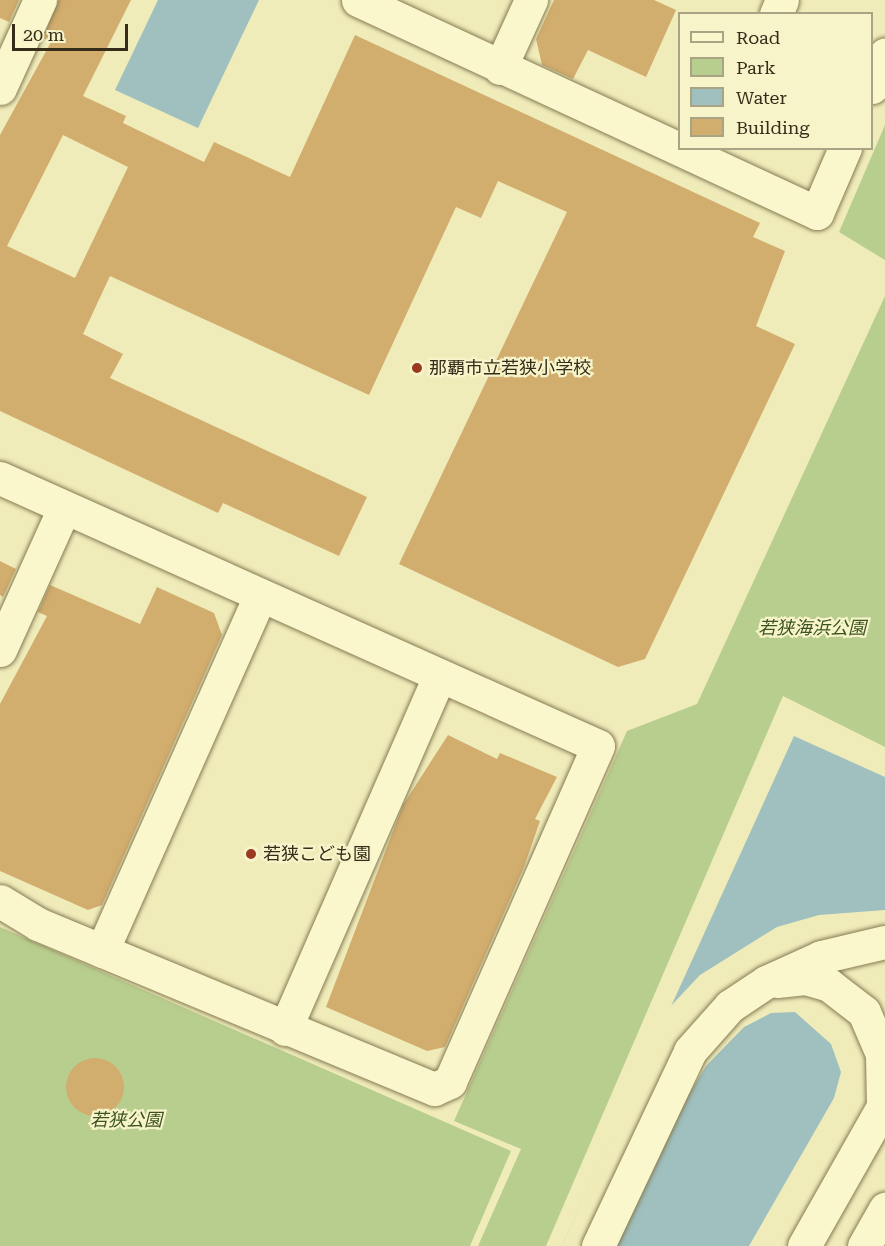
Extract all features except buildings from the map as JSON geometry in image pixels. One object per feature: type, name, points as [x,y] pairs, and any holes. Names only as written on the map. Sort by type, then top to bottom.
[{"type":"street","points":[[0,88],[40,0]]},
{"type":"street","points":[[358,0],[500,68],[678,142]]},
{"type":"street","points":[[500,68],[531,0]]},
{"type":"street","points":[[873,85],[885,56]]},
{"type":"street","points":[[696,150],[817,213],[844,150]]},
{"type":"street","points":[[0,478],[598,746],[450,1082],[434,1089],[285,1029],[38,924],[0,901]]},
{"type":"street","points":[[0,650],[64,508]]},
{"type":"street","points":[[102,951],[260,596]]},
{"type":"street","points":[[285,1029],[439,676]]},
{"type":"street","points":[[598,1246],[690,1051],[730,1006],[766,982],[820,957],[885,942]]},
{"type":"street","points":[[766,982],[805,978],[829,985],[864,1012],[882,1054],[884,1105],[804,1246]]},
{"type":"street","points":[[864,1246],[885,1209]]},
{"type":"green space","points":[[885,125],[885,260],[839,232]]},
{"type":"green space","name":"若狭海浜公園","points":[[885,296],[885,747],[783,696],[546,1246],[478,1246],[521,1149],[454,1121],[627,731],[697,704]]},
{"type":"green space","name":"若狭公園","points":[[0,927],[511,1151],[470,1246],[0,1246]]},
{"type":"water","points":[[158,0],[259,0],[198,128],[115,90]]},
{"type":"water","points":[[794,736],[885,777],[885,1246],[562,1246]]},
{"type":"pier","points":[[885,910],[885,1246],[749,1246],[834,1098],[841,1072],[831,1044],[795,1012],[771,1013],[744,1027],[706,1066],[672,1122],[617,1246],[562,1246],[669,1008],[700,975],[777,927],[819,915]]},
{"type":"place","name":"那覇市立若狭小学校","points":[[417,368]]},
{"type":"place","name":"若狭こども園","points":[[251,854]]}]
